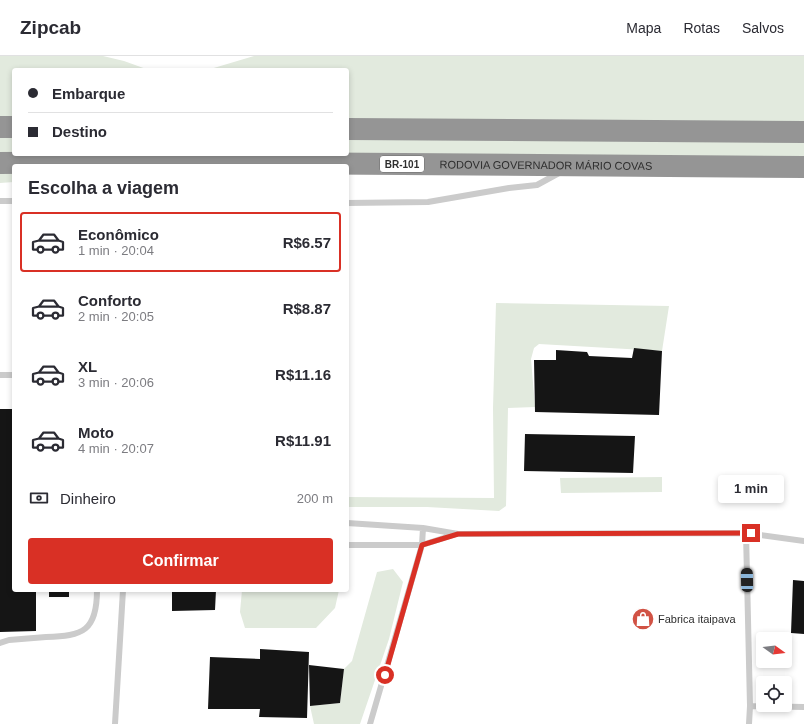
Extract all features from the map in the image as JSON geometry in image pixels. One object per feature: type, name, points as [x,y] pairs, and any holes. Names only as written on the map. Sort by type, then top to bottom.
[{"type":"highway","points":[[0,127],[12,127]]},
{"type":"highway","points":[[349,129],[804,132]]},
{"type":"highway","name":"RODOVIA GOVERNADOR MÁRIO COVAS","points":[[0,163],[121,162],[164,164],[257,163],[804,167]]},
{"type":"lane","points":[[349,203],[428,202],[537,185],[574,165]]},
{"type":"lane","points":[[0,201],[12,201]]},
{"type":"lane","points":[[0,375],[12,375]]},
{"type":"lane","points":[[349,523],[423,528],[458,534],[746,533],[804,541]]},
{"type":"lane","points":[[370,724],[422,545],[423,528]]},
{"type":"lane","points":[[746,533],[750,706],[749,724]]},
{"type":"lane","points":[[349,545],[422,545],[458,534]]},
{"type":"lane","points":[[0,643],[9,640],[67,636],[80,632],[90,624],[95,613],[97,592]]},
{"type":"lane","points":[[115,724],[123,592]]},
{"type":"lane","points":[[750,706],[804,707]]},
{"type":"shaded area","points":[[0,56],[103,56],[143,68],[12,68],[12,156],[349,156],[349,68],[214,68],[254,56],[804,56],[804,167],[349,166],[349,164],[12,164],[12,182],[0,183]]},
{"type":"shaded area","points":[[496,303],[669,306],[662,351],[539,344],[534,348],[531,359],[535,407],[508,408],[506,506],[499,511],[427,507],[349,507],[349,497],[494,498],[493,408]]},
{"type":"shaded area","points":[[662,477],[662,492],[561,493],[560,478]]},
{"type":"shaded area","points":[[393,569],[403,582],[389,639],[360,724],[314,724],[310,706],[340,703],[344,669],[352,661],[377,572]]},
{"type":"shaded area","points":[[242,592],[339,592],[335,608],[316,628],[245,628],[240,612]]},
{"type":"building","points":[[634,348],[662,351],[659,415],[535,412],[534,360],[556,360],[556,350],[587,352],[589,356],[632,358]]},
{"type":"building","points":[[0,409],[12,409],[12,592],[36,592],[36,631],[0,632]]},
{"type":"building","points":[[525,434],[635,436],[633,473],[524,471]]},
{"type":"building","points":[[793,580],[804,581],[804,634],[791,632]]},
{"type":"building","points":[[49,592],[69,592],[69,597],[49,597]]},
{"type":"building","points":[[172,592],[216,592],[215,610],[172,611]]},
{"type":"building","points":[[260,649],[309,652],[307,718],[259,717],[260,709],[208,709],[210,657],[260,659]]},
{"type":"building","points":[[309,665],[344,669],[340,703],[310,706]]},
{"type":"place","name":"Fabrica itaipava","points":[[643,619]]},
{"type":"route","points":[[385,675],[422,545],[458,534],[751,533]]}]
